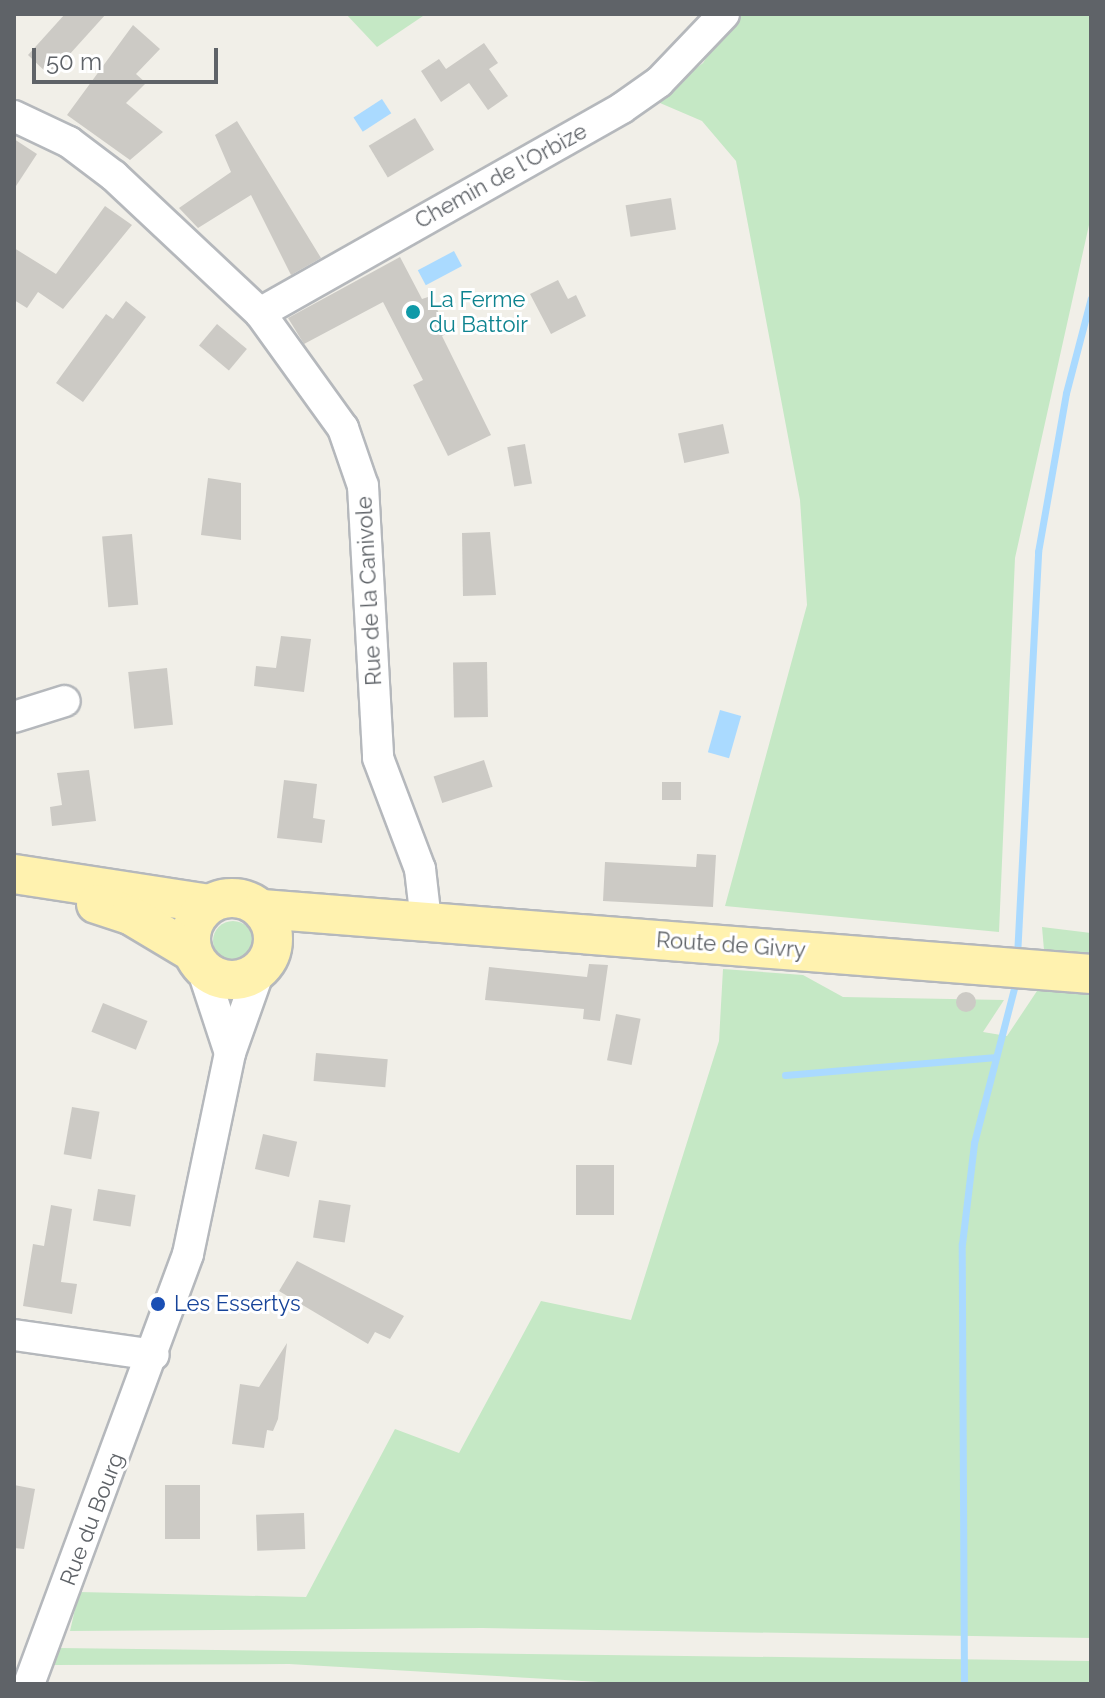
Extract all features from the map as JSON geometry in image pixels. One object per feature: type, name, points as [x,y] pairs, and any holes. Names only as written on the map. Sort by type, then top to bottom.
[{"type":"main road","points":[[14,874],[209,904],[246,900],[262,909],[274,935],[266,961],[241,980],[221,979],[197,960],[101,904],[14,894]]},
{"type":"main road","points":[[197,960],[195,920],[209,904]]},
{"type":"main road","name":"Route de Givry","points":[[262,909],[995,964],[1091,974]]},
{"type":"main road","name":"Route de Givry","points":[[266,961],[315,931],[372,918]]},
{"type":"street","name":"Chemin de l'Orbize","points":[[260,313],[622,108],[659,82],[724,14]]},
{"type":"street","name":"Rue de la Canivole","points":[[14,116],[69,142],[114,176],[260,313],[343,428],[363,486],[378,758],[420,869],[426,921]]},
{"type":"street","points":[[14,717],[65,701]]},
{"type":"street","name":"Rue du Bourg","points":[[197,960],[230,1053]]},
{"type":"street","name":"Rue du Bourg","points":[[29,1684],[154,1355],[202,1201],[230,1053],[266,961]]},
{"type":"street","points":[[14,1335],[154,1355]]},
{"type":"green space","points":[[346,14],[426,14],[377,47]]},
{"type":"green space","points":[[734,14],[1091,14],[1091,216],[1015,558],[999,932],[725,906],[807,605],[800,500],[736,161],[702,121],[653,100],[703,63]]},
{"type":"green space","points":[[233,921],[247,927],[253,941],[247,955],[233,961],[219,955],[213,941],[219,927]]},
{"type":"green space","points":[[1042,927],[1091,933],[1091,955],[1044,950]]},
{"type":"green space","points":[[723,969],[803,975],[843,997],[1004,1000],[983,1032],[1007,1036],[1039,988],[1091,991],[1091,1638],[482,1628],[70,1631],[79,1592],[306,1597],[395,1429],[459,1453],[541,1301],[631,1320],[719,1041]]},
{"type":"green space","points":[[59,1648],[1091,1661],[1091,1684],[634,1684],[289,1664],[52,1665]]},
{"type":"water","points":[[382,99],[391,113],[363,132],[353,118]]},
{"type":"water","points":[[454,251],[462,266],[426,285],[418,270]]},
{"type":"water","points":[[720,710],[741,716],[729,758],[708,752]]},
{"type":"building","points":[[65,14],[106,14],[50,76],[28,55]]},
{"type":"building","points":[[133,25],[160,49],[136,74],[146,83],[126,103],[163,132],[130,160],[67,115]]},
{"type":"building","points":[[484,43],[498,63],[489,69],[508,96],[488,110],[469,83],[441,102],[421,71],[439,59],[446,69]]},
{"type":"building","points":[[415,118],[434,150],[388,178],[369,146]]},
{"type":"building","points":[[237,121],[321,258],[291,275],[251,195],[198,228],[179,208],[231,172],[215,135]]},
{"type":"building","points":[[14,139],[37,154],[14,189]]},
{"type":"building","points":[[671,198],[676,230],[631,237],[626,205]]},
{"type":"building","points":[[105,206],[132,225],[63,309],[38,292],[27,308],[14,300],[14,248],[56,274]]},
{"type":"building","points":[[400,257],[422,299],[431,296],[448,333],[442,336],[491,435],[448,456],[413,385],[423,380],[383,302],[304,344],[288,318]]},
{"type":"building","points":[[558,280],[568,299],[576,295],[586,316],[551,334],[530,294]]},
{"type":"building","points":[[126,301],[146,317],[83,402],[56,383],[106,314],[113,319]]},
{"type":"building","points":[[217,324],[247,349],[229,371],[199,345]]},
{"type":"building","points":[[723,424],[729,453],[684,463],[678,434]]},
{"type":"building","points":[[525,444],[532,483],[514,487],[507,447]]},
{"type":"building","points":[[208,478],[241,483],[241,540],[201,535]]},
{"type":"building","points":[[490,532],[496,595],[463,596],[462,533]]},
{"type":"building","points":[[132,534],[138,605],[108,607],[102,537]]},
{"type":"building","points":[[281,636],[311,639],[304,692],[254,686],[256,666],[276,668]]},
{"type":"building","points":[[487,662],[488,717],[454,718],[453,663]]},
{"type":"building","points":[[167,668],[173,725],[134,729],[128,672]]},
{"type":"building","points":[[484,760],[493,787],[442,803],[434,776]]},
{"type":"building","points":[[89,770],[96,821],[52,826],[50,807],[62,805],[57,773]]},
{"type":"building","points":[[284,780],[317,784],[313,818],[325,820],[322,843],[277,838]]},
{"type":"building","points":[[662,782],[681,782],[681,800],[662,800]]},
{"type":"building","points":[[697,854],[716,855],[713,907],[603,901],[605,862],[696,867]]},
{"type":"building","points":[[589,964],[608,965],[600,1021],[583,1019],[584,1009],[485,1000],[489,967],[587,977]]},
{"type":"building","points":[[966,992],[973,995],[976,1002],[973,1009],[966,1012],[959,1009],[956,1002],[959,995]]},
{"type":"building","points":[[103,1003],[148,1021],[136,1050],[91,1032]]},
{"type":"building","points":[[616,1014],[641,1019],[632,1065],[607,1060]]},
{"type":"building","points":[[316,1053],[388,1059],[385,1087],[314,1081]]},
{"type":"building","points":[[72,1107],[100,1112],[91,1159],[64,1154]]},
{"type":"building","points":[[263,1134],[297,1142],[289,1177],[255,1169]]},
{"type":"building","points":[[576,1165],[614,1165],[614,1215],[576,1215]]},
{"type":"building","points":[[98,1189],[136,1195],[131,1227],[93,1221]]},
{"type":"building","points":[[319,1200],[351,1205],[345,1243],[313,1238]]},
{"type":"building","points":[[51,1205],[72,1209],[61,1282],[77,1284],[72,1314],[23,1306],[33,1244],[44,1246]]},
{"type":"building","points":[[297,1261],[404,1316],[390,1339],[375,1332],[368,1344],[279,1291]]},
{"type":"building","points":[[287,1343],[278,1419],[273,1431],[267,1430],[264,1448],[232,1444],[240,1384],[259,1387]]},
{"type":"building","points":[[14,1485],[35,1489],[24,1549],[14,1548]]},
{"type":"building","points":[[165,1485],[200,1485],[200,1539],[165,1539]]},
{"type":"building","points":[[304,1513],[305,1549],[257,1551],[256,1515]]},
{"type":"waterway","points":[[1017,956],[1038,552],[1066,393],[1091,298]]},
{"type":"waterway","points":[[964,1684],[962,1244],[974,1143],[1016,981]]},
{"type":"waterway","points":[[785,1075],[996,1057]]},
{"type":"place","name":"La Ferme du Battoir","points":[[413,312]]},
{"type":"place","name":"Les Essertys","points":[[158,1304]]}]
